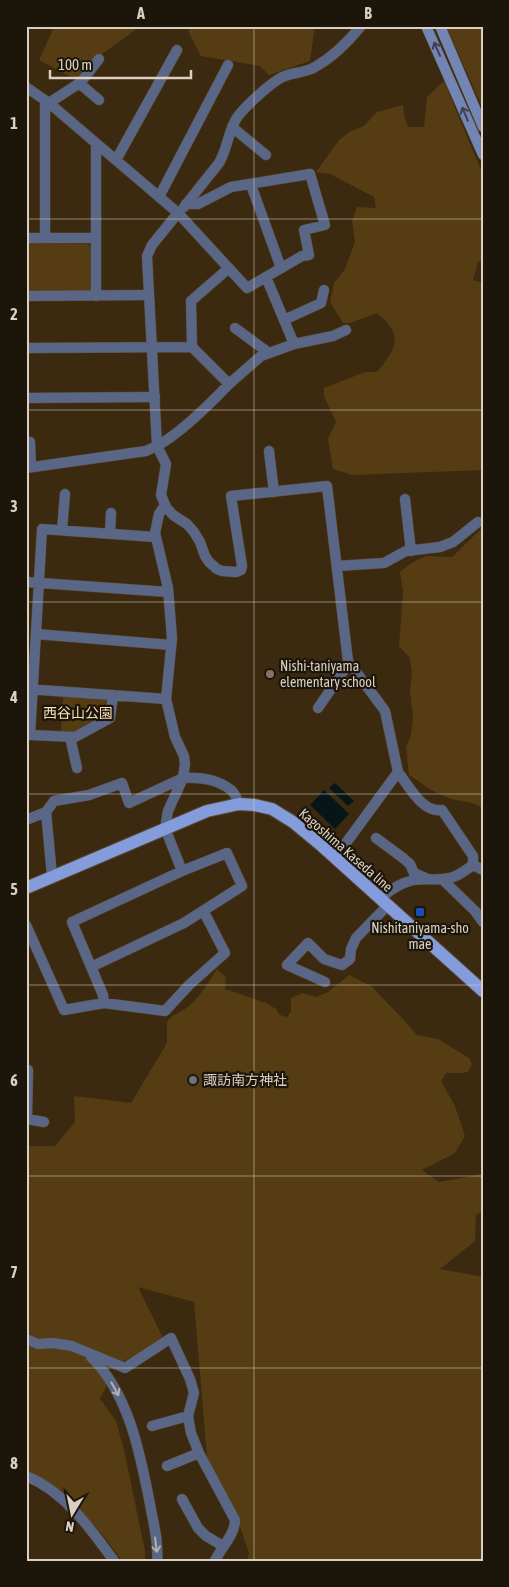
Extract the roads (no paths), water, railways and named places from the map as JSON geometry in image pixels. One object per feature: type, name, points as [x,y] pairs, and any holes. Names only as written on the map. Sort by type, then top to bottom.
[{"type":"main road","points":[[426,26],[483,155]]},
{"type":"main road","points":[[440,26],[483,127]]},
{"type":"main road","name":"Kagoshima Kaseda line","points":[[26,888],[207,811],[239,804],[255,805],[272,809],[293,822],[483,991]]},
{"type":"street","points":[[361,26],[346,43],[316,66],[308,71],[284,76],[238,116],[232,127],[222,157],[152,245],[147,254],[157,446],[166,464],[161,495],[164,505],[194,532],[209,562],[220,571],[236,572],[241,570],[242,566],[231,496],[328,486],[348,661],[385,711],[398,772],[428,809],[442,810],[473,856],[473,865]]},
{"type":"street","points":[[116,160],[177,50]]},
{"type":"street","points":[[47,102],[78,83],[99,59]]},
{"type":"street","points":[[159,197],[228,65]]},
{"type":"street","points":[[78,83],[99,100]]},
{"type":"street","points":[[26,87],[47,102],[178,214],[247,288],[302,256],[309,255],[304,230],[325,225],[310,174],[230,187],[198,204],[186,204]]},
{"type":"street","points":[[45,238],[47,102]]},
{"type":"street","points":[[232,127],[266,155]]},
{"type":"street","points":[[96,143],[96,296]]},
{"type":"street","points":[[252,184],[282,268]]},
{"type":"street","points":[[26,238],[96,238]]},
{"type":"street","points":[[229,268],[191,302],[192,347],[229,384]]},
{"type":"street","points":[[266,277],[294,344]]},
{"type":"street","points":[[284,320],[321,303],[324,290]]},
{"type":"street","points":[[26,296],[148,296]]},
{"type":"street","points":[[235,328],[269,353]]},
{"type":"street","points":[[30,442],[28,467],[146,451],[166,441],[261,356],[294,344],[333,336],[346,330]]},
{"type":"street","points":[[26,348],[192,347]]},
{"type":"street","points":[[26,398],[155,397]]},
{"type":"street","points":[[269,451],[274,492]]},
{"type":"street","points":[[62,530],[65,494]]},
{"type":"street","points":[[405,499],[411,551]]},
{"type":"street","points":[[164,505],[157,521],[155,537],[168,592],[172,638],[166,699],[175,737],[184,756],[183,778],[168,811],[165,828],[182,871]]},
{"type":"street","points":[[110,534],[111,513]]},
{"type":"street","points":[[337,566],[384,562],[406,551],[440,547],[453,542],[478,522]]},
{"type":"street","points":[[113,695],[110,718],[75,737],[30,735],[30,664],[36,634],[42,529],[155,537]]},
{"type":"street","points":[[26,582],[168,592]]},
{"type":"street","points":[[36,634],[171,645]]},
{"type":"street","points":[[318,708],[350,663]]},
{"type":"street","points":[[30,689],[166,699]]},
{"type":"street","points":[[70,737],[77,768]]},
{"type":"street","points":[[335,858],[398,772]]},
{"type":"street","points":[[26,820],[46,812],[54,801],[89,795],[122,782],[129,803],[183,778],[202,778],[215,781],[232,791],[239,804]]},
{"type":"street","points":[[46,812],[52,876]]},
{"type":"street","points":[[376,838],[410,864],[414,872],[427,879]]},
{"type":"street","points":[[91,968],[184,923],[242,886],[227,853],[182,871],[72,922],[91,968],[103,995],[104,1003]]},
{"type":"street","points":[[473,865],[483,870]]},
{"type":"street","points":[[325,982],[287,966],[308,943],[324,959],[342,964],[350,959],[351,949],[356,938],[398,885],[412,880],[455,877],[473,865]]},
{"type":"street","points":[[442,879],[475,911],[483,922]]},
{"type":"street","points":[[26,925],[64,1010],[104,1003],[165,1011],[225,953],[204,912]]},
{"type":"street","points":[[26,1070],[28,1070],[27,1119],[44,1122]]},
{"type":"street","points":[[26,1339],[38,1344],[54,1343],[81,1348],[124,1368],[171,1338],[190,1379],[194,1393],[188,1416],[190,1433],[236,1520],[233,1532],[215,1561]]},
{"type":"street","points":[[85,1351],[104,1369],[119,1397],[137,1443],[158,1550],[157,1561]]},
{"type":"street","points":[[152,1426],[188,1416]]},
{"type":"street","points":[[166,1466],[199,1453]]},
{"type":"street","points":[[26,1476],[48,1488],[60,1498],[90,1528],[114,1561]]},
{"type":"street","points":[[182,1499],[198,1528],[206,1536],[223,1546]]},
{"type":"place","name":"Nishi-taniyama elementary school","points":[[270,674]]},
{"type":"place","name":"Nishitaniyama-sho mae","points":[[420,912]]},
{"type":"place","name":"諏訪南方神社","points":[[193,1080]]},
{"type":"park label","name":"西谷山公園","points":[[78,713]]}]
